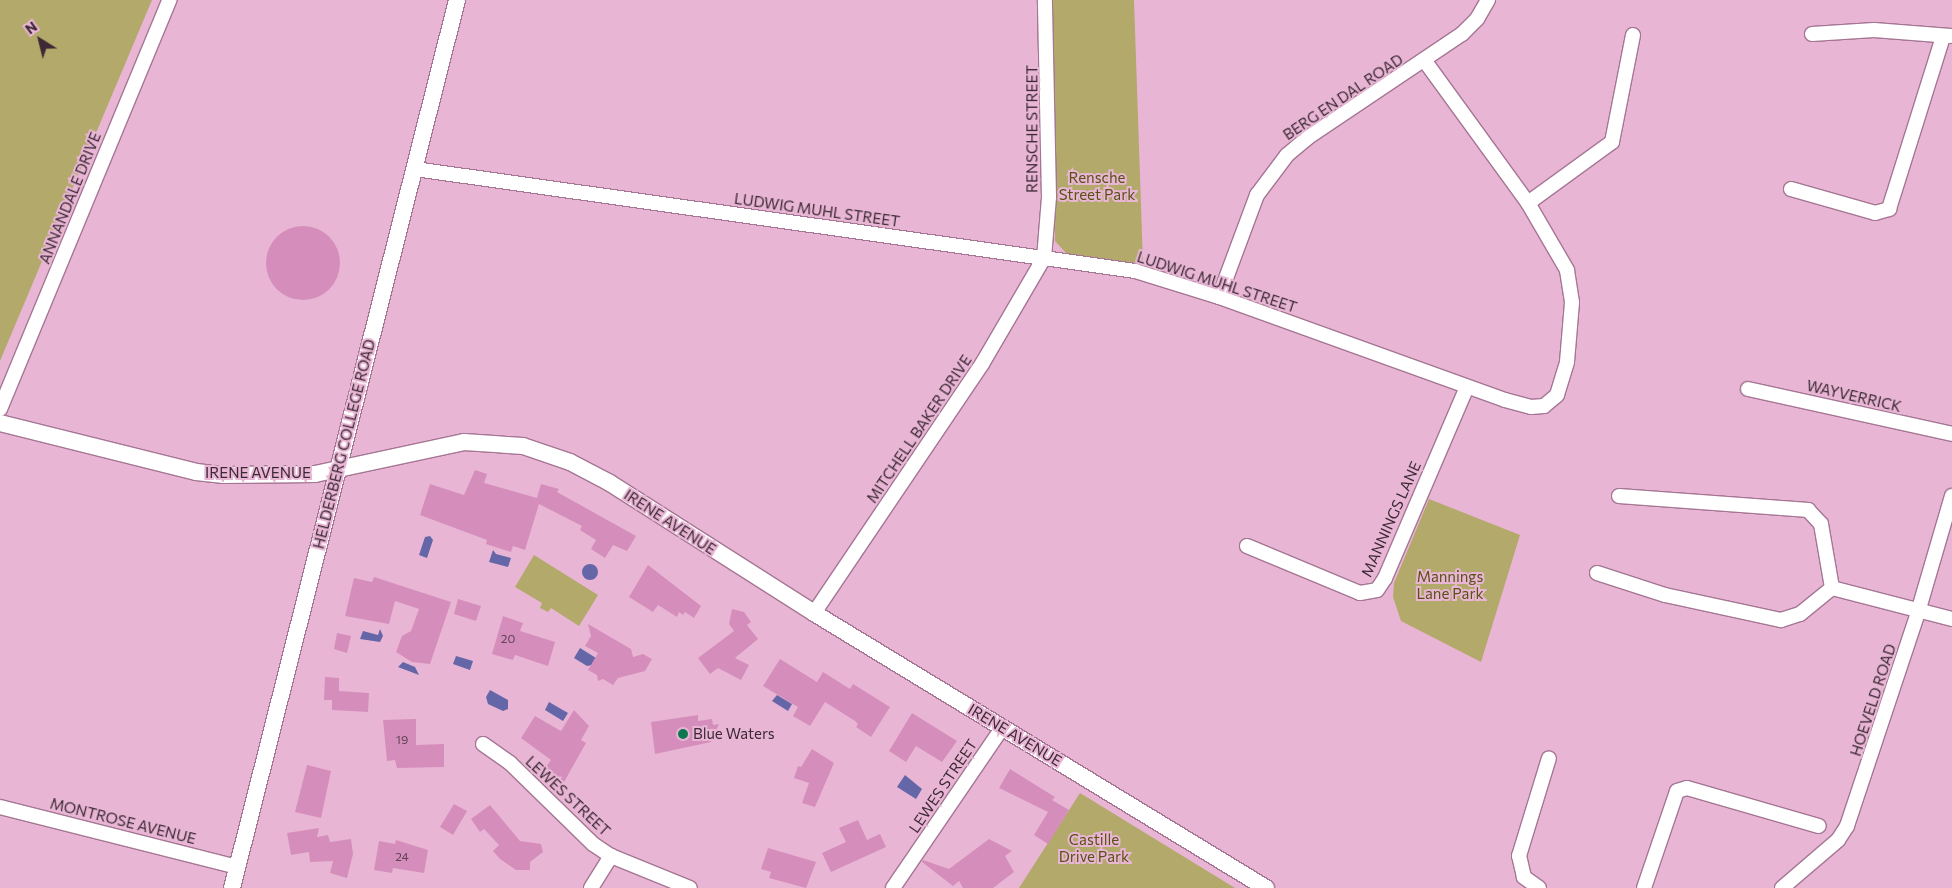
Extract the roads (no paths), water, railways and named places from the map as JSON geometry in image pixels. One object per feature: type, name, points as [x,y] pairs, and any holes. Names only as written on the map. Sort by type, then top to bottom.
[{"type":"street","name":"ANNANDALE DRIVE","points":[[0,409],[169,0]]},
{"type":"street","name":"HELDERBERG COLLEGE ROAD","points":[[232,888],[457,0]]},
{"type":"street","name":"RENSCHE STREET","points":[[1044,258],[1049,197],[1046,0]]},
{"type":"street","name":"BERG EN DAL ROAD","points":[[1219,297],[1257,195],[1287,155],[1306,138],[1425,61],[1462,34],[1477,19],[1488,0]]},
{"type":"street","points":[[1791,189],[1875,213],[1889,209],[1947,36],[1882,31],[1812,34]]},
{"type":"street","points":[[1528,203],[1612,142],[1633,35]]},
{"type":"street","name":"LUDWIG MUHL STREET","points":[[414,169],[1135,271],[1219,297],[1467,387],[1539,408],[1553,400],[1564,378],[1570,333],[1570,282],[1561,254],[1528,203],[1425,61]]},
{"type":"street","name":"MITCHELL BAKER DRIVE","points":[[814,613],[982,364],[1044,258]]},
{"type":"street","name":"MANNINGS LANE","points":[[1246,546],[1360,592],[1377,590],[1385,578],[1467,387]]},
{"type":"street","name":"WAYVERRICK","points":[[1748,389],[1952,434]]},
{"type":"street","name":"IRENE AVENUE","points":[[0,423],[210,474],[288,475],[338,468],[456,443],[486,441],[523,446],[570,462],[610,483],[814,613],[1266,888]]},
{"type":"street","points":[[1619,496],[1808,510],[1821,524],[1832,588]]},
{"type":"street","name":"HOEVELD ROAD","points":[[1782,888],[1844,833],[1918,612],[1952,496]]},
{"type":"street","points":[[1597,573],[1665,595],[1781,620],[1800,614],[1832,588]]},
{"type":"street","points":[[1832,588],[1918,612],[1952,619]]},
{"type":"street","name":"LEWES STREET","points":[[893,888],[1003,727]]},
{"type":"street","name":"LEWES STREET","points":[[484,744],[510,763],[593,844],[611,856],[690,888]]},
{"type":"street","points":[[1539,888],[1524,878],[1519,856],[1549,758]]},
{"type":"street","points":[[1644,888],[1677,791],[1687,788],[1819,826]]},
{"type":"street","name":"MONTROSE AVENUE","points":[[0,807],[237,867]]},
{"type":"street","points":[[591,888],[611,856]]},
{"type":"water","points":[[430,536],[433,540],[427,558],[419,555],[425,537]]},
{"type":"water","points":[[493,550],[496,554],[511,558],[508,567],[489,562]]},
{"type":"water","points":[[590,564],[598,572],[590,580],[582,572]]},
{"type":"water","points":[[380,629],[383,636],[380,642],[360,639],[363,631],[378,635]]},
{"type":"water","points":[[580,648],[596,658],[592,665],[587,666],[574,658]]},
{"type":"water","points":[[456,656],[473,661],[470,670],[453,664]]},
{"type":"water","points":[[403,662],[415,667],[419,675],[398,667]]},
{"type":"water","points":[[490,690],[508,700],[508,709],[503,711],[488,704],[486,697]]},
{"type":"water","points":[[777,695],[792,704],[788,711],[772,701]]},
{"type":"water","points":[[549,702],[568,713],[563,721],[545,710]]},
{"type":"water","points":[[905,775],[922,789],[916,799],[897,787]]},
{"type":"place","name":"Blue Waters","points":[[683,734]]},
{"type":"park label","name":"Rensche Street Park","points":[[1097,186]]},
{"type":"park label","name":"Mannings Lane Park","points":[[1450,584]]},
{"type":"park label","name":"Castille Drive Park","points":[[1094,848]]}]
